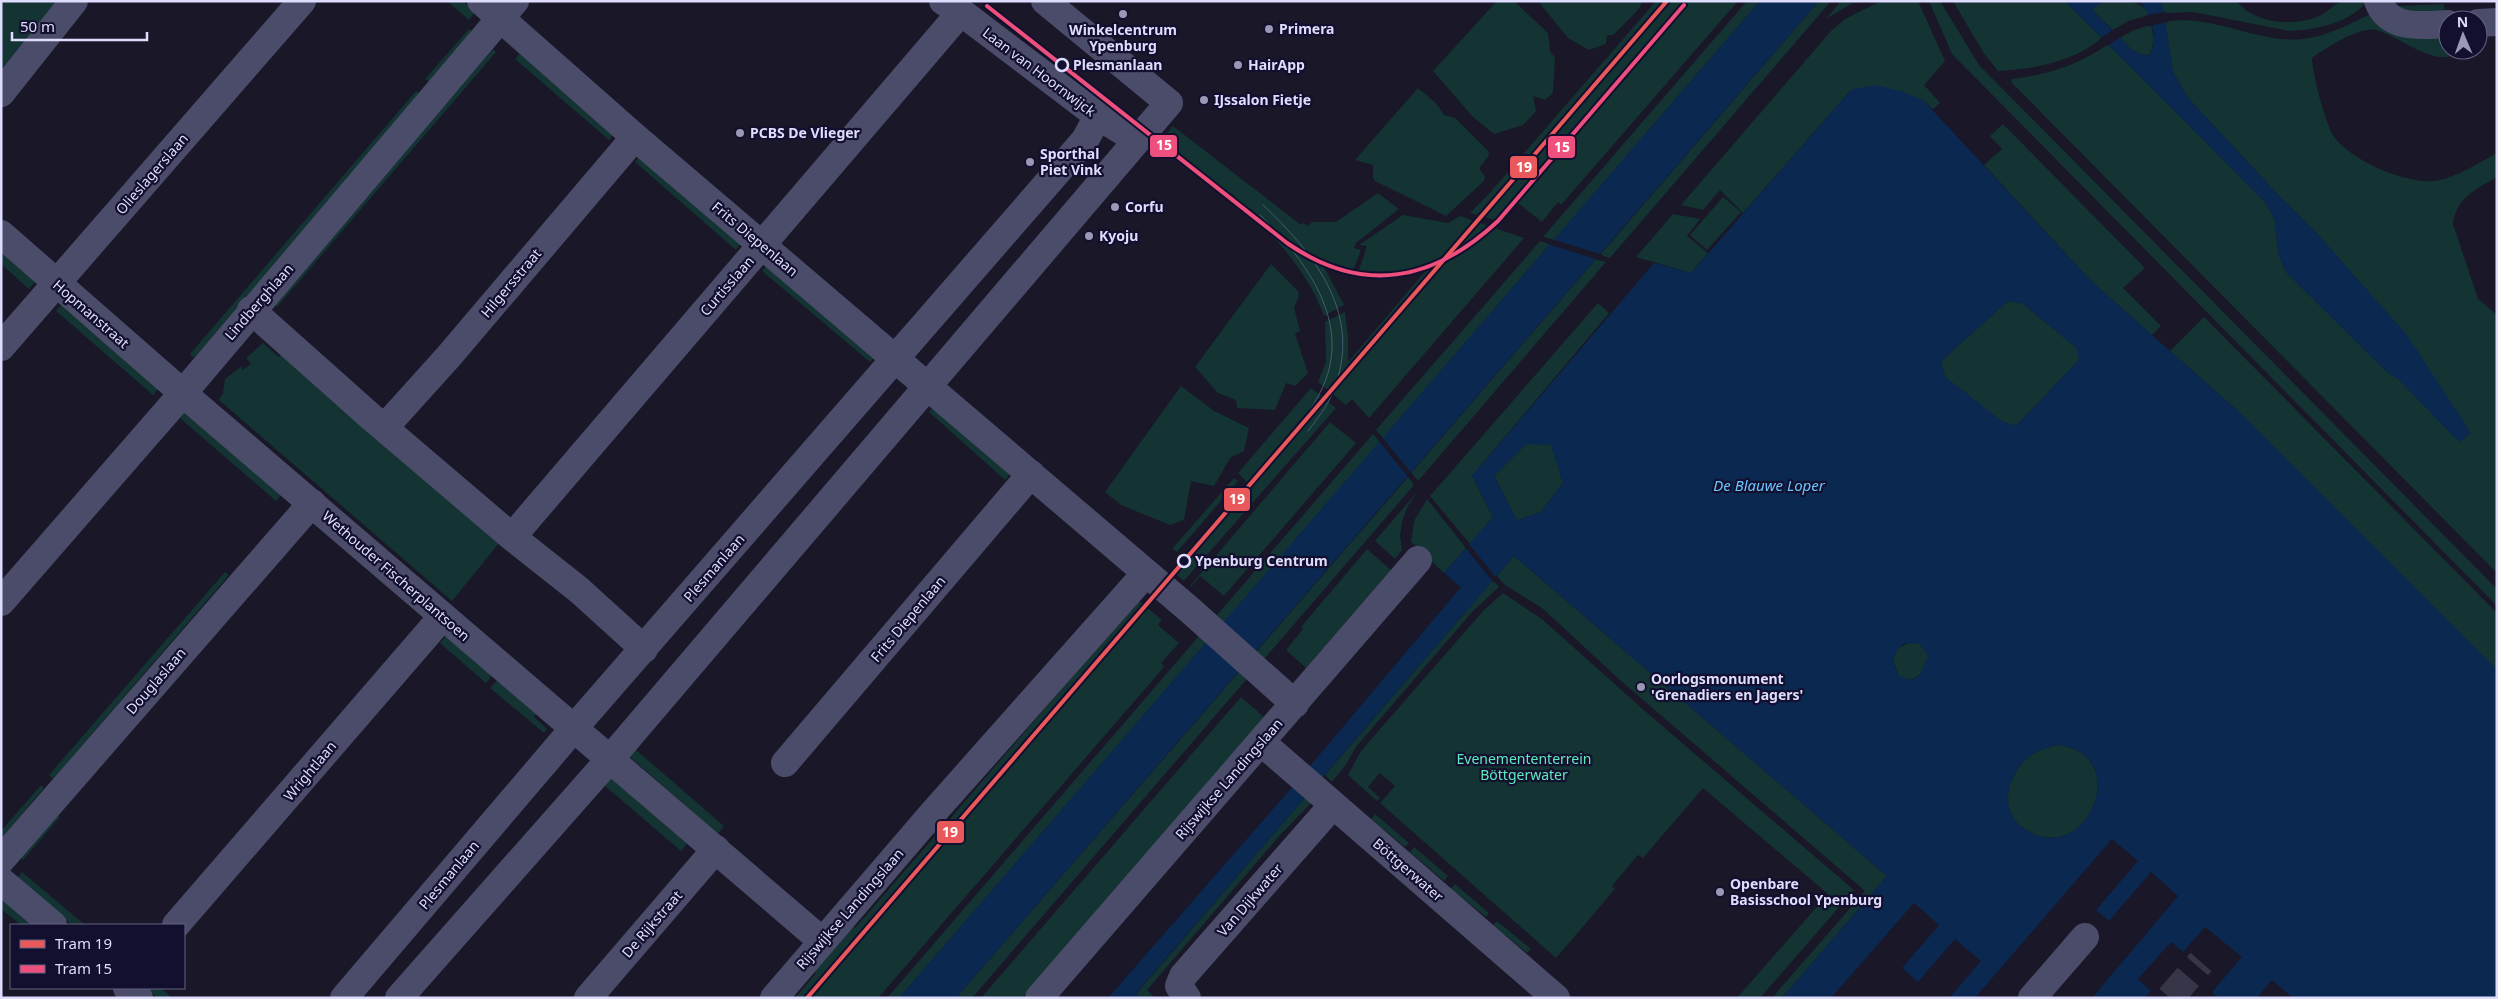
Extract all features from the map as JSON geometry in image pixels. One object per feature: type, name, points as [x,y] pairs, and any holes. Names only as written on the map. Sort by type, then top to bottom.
[{"type":"street","points":[[1,93],[74,1]]},
{"type":"street","name":"Olieslagerslaan","points":[[1,347],[302,1]]},
{"type":"street","points":[[399,998],[610,759],[1169,103],[1133,71],[1045,1]]},
{"type":"street","points":[[2378,1],[2385,12],[2401,23],[2411,26],[2438,25]]},
{"type":"street","name":"Frits Diepenlaan","points":[[499,7],[635,136],[1191,611],[1295,704]]},
{"type":"street","name":"Lindberghlaan","points":[[1,602],[183,393],[499,7]]},
{"type":"street","name":"Laan van Hoornwijck","points":[[952,7],[1098,116],[1137,140]]},
{"type":"street","name":"Curtisslaan","points":[[512,537],[802,200],[952,7]]},
{"type":"street","name":"Plesmanlaan","points":[[344,998],[574,728],[1086,140],[1098,116]]},
{"type":"street","name":"Hilgersstraat","points":[[385,427],[449,356],[635,136]]},
{"type":"street","points":[[1086,140],[1116,166]]},
{"type":"street","name":"Hopmanstraat","points":[[1,234],[183,393]]},
{"type":"street","points":[[251,310],[512,537],[579,590],[644,649]]},
{"type":"street","name":"Wethouder Fischerplantsoen","points":[[183,393],[610,759]]},
{"type":"street","name":"Frits Diepenlaan","points":[[785,763],[1031,474]]},
{"type":"street","name":"Douglaslaan","points":[[1,860],[312,503]]},
{"type":"street","name":"Rijswijkse Landingslaan","points":[[1039,998],[1418,560]]},
{"type":"street","name":"Rijswijkse Landingslaan","points":[[774,998],[822,940],[1146,573]]},
{"type":"street","name":"Wrightlaan","points":[[177,924],[443,616]]},
{"type":"street","name":"Böttgerwater","points":[[1261,742],[1556,998]]},
{"type":"street","points":[[610,759],[822,940]]},
{"type":"street","name":"Van Dijkwater","points":[[1187,998],[1179,986],[1183,976],[1325,798]]},
{"type":"street","name":"De Rijkstraat","points":[[588,998],[716,849]]},
{"type":"street","points":[[1,882],[52,924]]},
{"type":"street","points":[[2032,998],[2085,937]]},
{"type":"street","points":[[128,989],[139,998]]},
{"type":"green space","points":[[1,1],[63,1],[1,79]]},
{"type":"green space","points":[[447,1],[463,1],[475,12],[469,20]]},
{"type":"green space","points":[[1497,1],[1514,1],[1548,33],[1550,51],[1555,58],[1553,93],[1545,100],[1533,96],[1536,111],[1523,125],[1494,134],[1473,117],[1433,71]]},
{"type":"green space","points":[[1538,1],[1643,1],[1638,10],[1613,35],[1607,35],[1606,44],[1589,50],[1568,38]]},
{"type":"green space","points":[[1656,1],[1738,1],[1561,205],[1558,202],[1542,222],[1518,203],[1501,222],[1470,213],[1487,196]]},
{"type":"green space","points":[[1747,1],[1760,1],[1554,240],[1543,237]]},
{"type":"green space","points":[[1819,1],[1831,1],[1610,258],[1600,255]]},
{"type":"green space","points":[[1841,1],[1856,1],[1826,19]]},
{"type":"green space","points":[[1881,1],[1918,1],[1945,61],[1924,85],[1940,103],[1933,109],[1924,101],[1851,90],[1743,213],[1720,190],[1703,210],[1681,205],[1831,31],[1845,19]]},
{"type":"green space","points":[[1929,1],[1940,1],[1979,65],[2497,589],[2497,606],[1952,54]]},
{"type":"green space","points":[[1953,1],[2065,1],[2102,38],[2079,53],[2053,63],[1998,71],[1983,52]]},
{"type":"green space","points":[[2108,1],[2126,1],[2138,4],[2149,15],[2128,21],[2113,30],[2092,10],[2099,4]]},
{"type":"green space","points":[[2160,1],[2237,1],[2253,14],[2263,18],[2274,21],[2296,22],[2324,14],[2343,1],[2367,1],[2360,9],[2342,20],[2320,27],[2289,31],[2193,12],[2164,13]]},
{"type":"green space","points":[[2386,1],[2395,1],[2396,6],[2444,4],[2445,10],[2438,10],[2438,12],[2412,18]]},
{"type":"green space","points":[[2372,13],[2438,29],[2438,56],[2418,50],[2384,33],[2368,30],[2342,39],[2312,58],[2314,75],[2324,112],[2331,132],[2343,147],[2380,169],[2409,179],[2422,181],[2442,180],[2467,170],[2497,153],[2497,177],[2468,195],[2458,207],[2453,224],[2478,299],[2497,315],[2497,573],[2011,82],[2012,79],[2062,68],[2086,58],[2108,44],[2265,202],[2275,220],[2278,253],[2286,272],[2386,371],[2399,380],[2385,311],[2312,228],[2281,198],[2188,98],[2173,72],[2165,22],[2182,20],[2200,22],[2268,37],[2286,39],[2312,37],[2347,25]]},
{"type":"green space","points":[[2151,25],[2154,40],[2151,53],[2146,56],[2132,50],[2120,38],[2134,30]]},
{"type":"green space","points":[[469,29],[473,32],[430,82],[425,79]]},
{"type":"green space","points":[[493,49],[496,52],[277,307],[273,303]]},
{"type":"green space","points":[[521,52],[615,133],[609,140],[515,59]]},
{"type":"green space","points":[[1418,88],[1436,103],[1444,115],[1455,118],[1489,152],[1488,157],[1479,168],[1485,177],[1484,181],[1446,216],[1375,181],[1373,178],[1373,165],[1355,160]]},
{"type":"green space","points":[[416,91],[420,94],[194,358],[190,354]]},
{"type":"green space","points":[[2003,124],[2145,268],[2123,288],[2161,326],[2152,335],[2091,281],[1984,165],[2002,149],[1990,136]]},
{"type":"green space","points":[[1173,126],[1301,225],[1303,223],[1308,226],[1312,222],[1336,222],[1378,193],[1399,209],[1356,243],[1354,248],[1361,250],[1352,273],[1322,263],[1344,305],[1324,316],[1311,288],[1295,263],[1276,240],[1231,198],[1160,141]]},
{"type":"green space","points":[[640,155],[740,244],[736,250],[635,162]]},
{"type":"green space","points":[[1723,197],[1741,212],[1707,250],[1690,235]]},
{"type":"green space","points":[[1673,214],[1700,219],[1687,236],[1708,253],[1691,273],[1636,257]]},
{"type":"green space","points":[[1403,215],[1448,223],[1460,216],[1524,238],[1369,418],[1352,399],[1346,405],[1318,382],[1326,362],[1325,322],[1345,312],[1348,362],[1428,268],[1398,274],[1358,273],[1367,246],[1359,245]]},
{"type":"green space","points":[[1540,241],[1550,244],[1383,438],[1376,430]]},
{"type":"green space","points":[[1,252],[35,282],[29,289],[1,264]]},
{"type":"green space","points":[[1596,259],[1606,262],[1418,481],[1411,473]]},
{"type":"green space","points":[[1271,264],[1298,291],[1299,296],[1294,308],[1300,331],[1295,334],[1308,373],[1295,386],[1286,383],[1275,410],[1237,408],[1236,400],[1218,393],[1195,367]]},
{"type":"green space","points":[[767,265],[875,357],[870,362],[762,271]]},
{"type":"green space","points":[[2008,301],[2022,303],[2077,348],[2079,360],[2016,426],[2002,422],[1945,377],[1941,361]]},
{"type":"green space","points":[[1598,303],[1609,313],[1472,476],[1493,517],[1470,544],[1430,496]]},
{"type":"green space","points":[[61,305],[159,388],[153,395],[56,311]]},
{"type":"green space","points":[[2204,317],[2497,613],[2497,670],[2239,412],[2170,351]]},
{"type":"green space","points":[[263,343],[279,357],[283,352],[500,542],[452,601],[219,400],[223,393],[225,379],[242,366],[242,370],[251,364],[246,358]]},
{"type":"green space","points":[[1181,386],[1214,411],[1249,428],[1244,451],[1230,458],[1214,486],[1191,481],[1184,520],[1170,525],[1121,505],[1105,492]]},
{"type":"green space","points":[[1311,388],[1336,408],[1184,581],[1171,570],[1247,482],[1238,473]]},
{"type":"green space","points":[[933,407],[1010,474],[1005,480],[929,412]]},
{"type":"green space","points":[[185,411],[282,494],[276,501],[180,418]]},
{"type":"green space","points":[[1330,422],[1356,443],[1224,596],[1200,576],[1191,587],[1190,586]]},
{"type":"green space","points":[[1373,434],[1380,442],[899,998],[887,998]]},
{"type":"green space","points":[[1526,444],[1551,444],[1563,483],[1541,512],[1517,520],[1494,476]]},
{"type":"green space","points":[[1408,477],[1414,485],[972,998],[956,998]]},
{"type":"green space","points":[[1234,478],[1238,481],[1177,552],[1172,549]]},
{"type":"green space","points":[[1419,490],[1408,506],[1402,521],[1400,536],[1402,550],[1395,559],[1375,541]]},
{"type":"green space","points":[[1427,499],[1466,548],[1444,573],[1411,542],[1414,521]]},
{"type":"green space","points":[[1367,549],[1391,570],[1306,668],[1286,650],[1303,629],[1301,627]]},
{"type":"green space","points":[[1514,556],[1887,876],[1782,998],[1772,998],[1865,891],[1620,680],[1542,608],[1505,585],[1497,576]]},
{"type":"green space","points":[[225,572],[229,575],[53,779],[49,775]]},
{"type":"green space","points":[[1493,580],[1499,587],[1473,611],[1356,747],[1345,766],[1332,782],[1325,775]]},
{"type":"green space","name":"Evenemententerrein Böttgerwater","points":[[1503,593],[1543,620],[1646,712],[1854,890],[1760,998],[1737,998],[1828,894],[1703,788],[1643,858],[1638,855],[1612,886],[1615,889],[1556,958],[1380,803],[1395,786],[1380,773],[1368,787],[1380,798],[1377,801],[1348,775],[1361,751],[1483,611]]},
{"type":"green space","points":[[1138,600],[1162,620],[1158,625],[1179,643],[1161,663],[1164,667],[878,998],[795,998],[816,973],[811,969],[850,924],[855,928],[936,835],[931,831],[944,816],[949,820]]},
{"type":"green space","points":[[446,636],[488,671],[491,677],[486,683],[440,643]]},
{"type":"green space","points":[[1910,642],[1920,644],[1928,655],[1925,666],[1919,675],[1915,678],[1905,679],[1899,676],[1893,661],[1897,649]]},
{"type":"green space","points":[[498,679],[537,713],[534,717],[547,729],[544,733],[490,688]]},
{"type":"green space","points":[[1241,697],[1264,717],[1022,998],[981,998]]},
{"type":"green space","points":[[2058,745],[2081,753],[2094,767],[2097,785],[2094,805],[2084,822],[2068,834],[2049,838],[2026,830],[2017,822],[2011,813],[2008,803],[2008,792],[2011,781],[2024,761],[2039,751]]},
{"type":"green space","points":[[635,749],[724,826],[718,834],[629,756]]},
{"type":"green space","points":[[611,778],[687,844],[681,851],[604,785]]},
{"type":"green space","points":[[41,785],[44,788],[1,839],[1,831]]},
{"type":"green space","points":[[1308,794],[1314,800],[1281,834],[1147,990],[1155,998],[1141,998],[1136,994]]},
{"type":"green space","points":[[1375,814],[1409,843],[1405,847],[1371,819]]},
{"type":"green space","points":[[57,815],[60,817],[23,860],[20,857]]},
{"type":"green space","points":[[1414,847],[1448,876],[1444,881],[1410,852]]},
{"type":"green space","points":[[22,872],[84,924],[71,924],[18,877]]},
{"type":"green space","points":[[1455,884],[1489,913],[1486,917],[1451,889]]},
{"type":"green space","points":[[1,900],[32,924],[20,924],[1,909]]},
{"type":"green space","points":[[1497,921],[1531,949],[1527,953],[1493,925]]},
{"type":"green space","points":[[147,989],[162,989],[172,998],[158,998]]},
{"type":"water","points":[[1760,1],[1819,1],[956,998],[899,998]]},
{"type":"water","points":[[2065,1],[2108,1],[2099,4],[2092,10],[2132,50],[2146,56],[2151,53],[2153,47],[2152,25],[2147,11],[2138,1],[2160,1],[2164,13],[2173,72],[2188,98],[2281,198],[2312,228],[2407,335],[2471,433],[2459,442],[2399,380],[2386,371],[2286,272],[2278,253],[2275,220],[2265,202]]},
{"type":"water","name":"De Blauwe Loper","points":[[1875,85],[1904,92],[1924,101],[2091,281],[2239,412],[2497,670],[2497,998],[2293,998],[2272,980],[2257,998],[2218,998],[2212,992],[2242,957],[2205,927],[2183,952],[2171,942],[2138,979],[2151,991],[2144,998],[2092,998],[2178,896],[2151,872],[2109,921],[2096,910],[2138,861],[2112,839],[1975,998],[1949,998],[1981,961],[1955,939],[1918,982],[1902,968],[1939,925],[1914,903],[1831,998],[1782,998],[1887,876],[1514,556],[1136,993],[1141,998],[1108,998],[1294,785],[1461,587],[1444,573],[1493,517],[1472,476],[1654,263],[1691,273],[1851,90]],"holes":[[[2008,301],[2022,303],[2077,348],[2079,360],[2016,426],[2002,421],[1945,377],[1941,361]],[[1526,444],[1551,445],[1563,483],[1541,512],[1517,520],[1494,476]],[[1906,643],[1920,644],[1928,655],[1920,675],[1912,680],[1899,676],[1896,671],[1894,657],[1901,646]],[[2058,745],[2081,753],[2094,767],[2097,785],[2094,805],[2084,822],[2068,834],[2049,838],[2026,830],[2017,822],[2011,813],[2008,803],[2011,781],[2017,771],[2024,761],[2045,748]]]},
{"type":"pier","points":[[2166,12],[2168,22],[2149,26],[2147,15]]},
{"type":"pier","points":[[2115,29],[2122,36],[2107,46],[2099,39]]},
{"type":"pier","points":[[1551,239],[1603,255],[1599,260],[1548,244]]},
{"type":"pier","points":[[1381,436],[1413,475],[1410,479],[1378,440]]},
{"type":"pier","points":[[1468,543],[1497,579],[1494,583],[1464,546]]},
{"type":"tunnel","points":[[2170,998],[2201,962]]},
{"type":"tram line","name":"19","points":[[807,998],[1667,1]]},
{"type":"tram line","name":"15","points":[[987,6],[1287,243],[1315,259],[1342,270],[1370,275],[1396,274],[1422,268],[1448,257],[1473,242],[1498,221],[1684,5]]},
{"type":"tram line","points":[[1263,205],[1301,245],[1317,266],[1330,289],[1338,313],[1343,338],[1341,364],[1333,392],[1322,413],[1308,431]]},
{"type":"tram line","points":[[1260,215],[1276,231],[1305,268],[1326,310],[1331,333],[1331,356],[1326,379],[1316,400],[1295,432]]},
{"type":"place","name":"Winkelcentrum Ypenburg","points":[[1123,14]]},
{"type":"place","name":"Primera","points":[[1269,29]]},
{"type":"place","name":"Plesmanlaan","points":[[1062,65]]},
{"type":"place","name":"HairApp","points":[[1238,65]]},
{"type":"place","name":"IJssalon Fietje","points":[[1204,100]]},
{"type":"place","name":"PCBS De Vlieger","points":[[740,133]]},
{"type":"place","name":"Sporthal Piet Vink","points":[[1030,162]]},
{"type":"place","name":"Corfu","points":[[1115,207]]},
{"type":"place","name":"Kyoju","points":[[1089,236]]},
{"type":"place","name":"Ypenburg Centrum","points":[[1184,561]]},
{"type":"place","name":"Oorlogsmonument 'Grenadiers en Jagers'","points":[[1641,687]]},
{"type":"place","name":"Openbare Basisschool Ypenburg","points":[[1720,892]]}]
